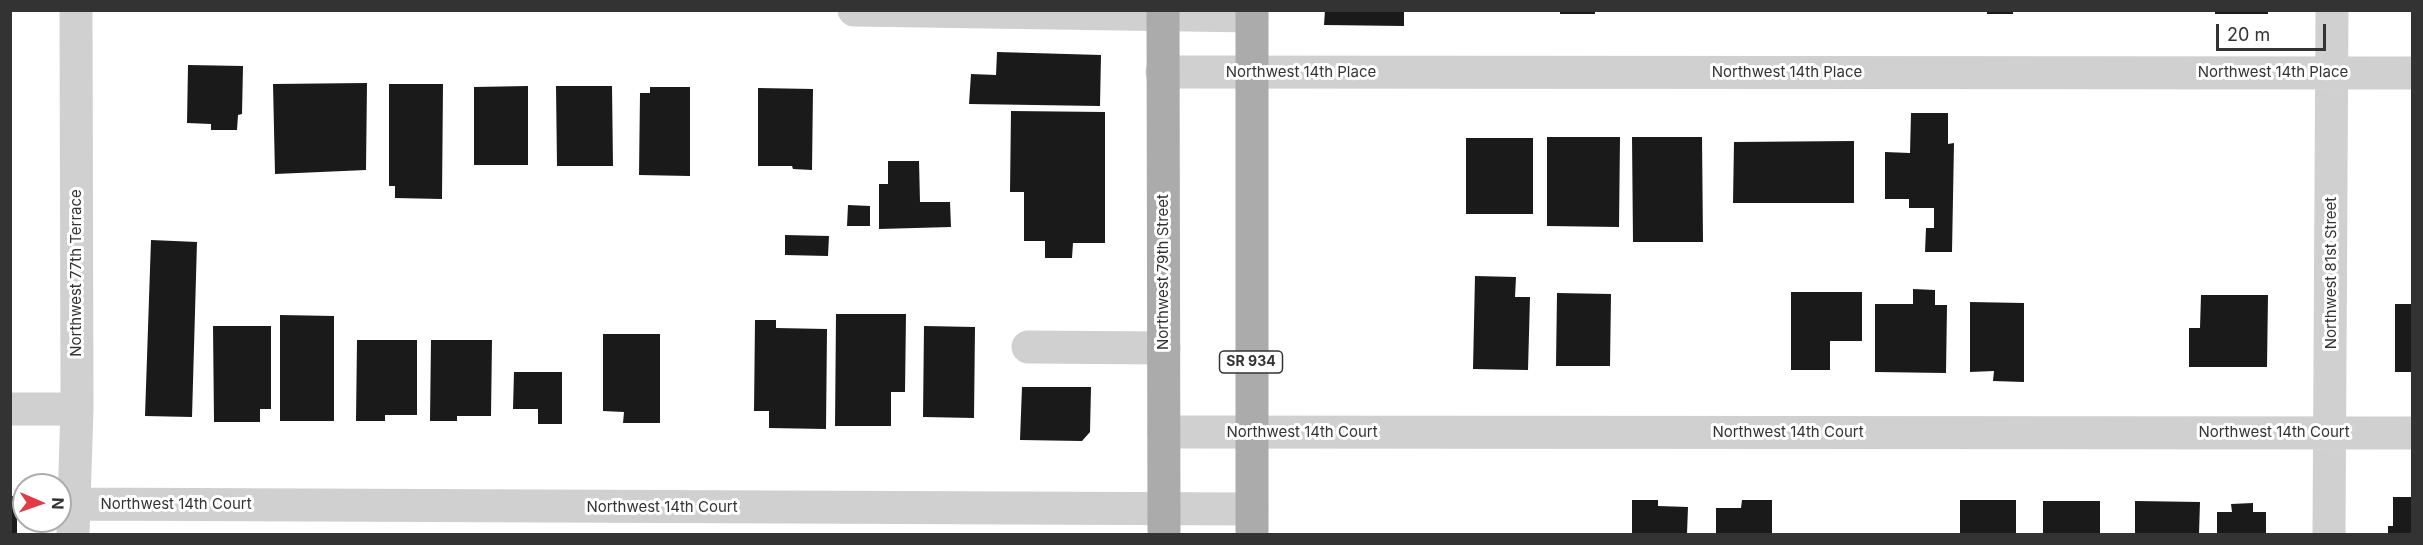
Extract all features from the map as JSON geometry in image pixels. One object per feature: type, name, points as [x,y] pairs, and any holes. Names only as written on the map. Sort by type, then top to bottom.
[{"type":"main road","name":"Northwest 79th Street","points":[[1163,13],[1164,522]]},
{"type":"main road","name":"SR 934","points":[[1252,13],[1252,522]]},
{"type":"street","name":"Northwest 77th Terrace","points":[[73,519],[77,409],[76,10]]},
{"type":"street","points":[[854,10],[1252,13]]},
{"type":"street","name":"Northwest 81st Street","points":[[2330,534],[2332,10]]},
{"type":"street","name":"Northwest 14th Place","points":[[1162,72],[2412,73]]},
{"type":"street","points":[[1028,346],[1164,348]]},
{"type":"street","points":[[10,409],[77,409]]},
{"type":"street","name":"Northwest 14th Court","points":[[1164,432],[2412,433]]},
{"type":"street","name":"Northwest 14th Court","points":[[73,519],[1252,522]]},
{"type":"building","points":[[1325,10],[1404,10],[1404,26],[1324,25]]},
{"type":"building","points":[[1560,10],[1595,10],[1595,14],[1560,14]]},
{"type":"building","points":[[1987,10],[2013,10],[2013,14],[1987,14]]},
{"type":"building","points":[[2215,10],[2268,10],[2268,14],[2215,14]]},
{"type":"building","points":[[997,52],[1101,55],[1100,106],[969,104],[971,74],[996,75]]},
{"type":"building","points":[[188,65],[243,66],[242,114],[238,115],[237,130],[211,130],[211,124],[187,123]]},
{"type":"building","points":[[367,83],[366,170],[275,174],[273,84]]},
{"type":"building","points":[[389,84],[443,84],[442,199],[395,198],[395,186],[389,186]]},
{"type":"building","points":[[528,86],[528,165],[474,165],[474,87]]},
{"type":"building","points":[[556,86],[612,86],[613,166],[557,166]]},
{"type":"building","points":[[650,87],[690,87],[690,176],[639,175],[640,93],[650,93]]},
{"type":"building","points":[[758,88],[813,89],[812,170],[793,169],[792,166],[758,166]]},
{"type":"building","points":[[1011,111],[1105,112],[1105,243],[1073,243],[1072,258],[1045,258],[1045,241],[1024,241],[1024,192],[1010,192]]},
{"type":"building","points":[[1911,113],[1948,113],[1948,144],[1954,143],[1952,252],[1925,252],[1926,228],[1934,228],[1934,208],[1909,208],[1909,199],[1885,199],[1885,152],[1910,153]]},
{"type":"building","points":[[1547,137],[1620,137],[1619,227],[1547,226]]},
{"type":"building","points":[[1632,137],[1702,137],[1703,242],[1633,242]]},
{"type":"building","points":[[1466,138],[1533,138],[1533,214],[1466,214]]},
{"type":"building","points":[[1854,141],[1854,203],[1733,203],[1734,142]]},
{"type":"building","points":[[888,161],[919,161],[920,202],[950,202],[951,227],[879,229],[879,184],[888,184]]},
{"type":"building","points":[[848,205],[870,206],[870,226],[847,226]]},
{"type":"building","points":[[785,235],[829,236],[828,256],[785,255]]},
{"type":"building","points":[[151,240],[197,242],[192,417],[145,416]]},
{"type":"building","points":[[1475,276],[1516,277],[1515,297],[1530,297],[1528,370],[1473,369]]},
{"type":"building","points":[[1913,289],[1935,290],[1935,305],[1947,305],[1946,373],[1875,372],[1875,304],[1913,304]]},
{"type":"building","points":[[1791,292],[1862,292],[1862,341],[1830,341],[1830,370],[1791,370]]},
{"type":"building","points":[[1557,293],[1611,294],[1610,366],[1556,366]]},
{"type":"building","points":[[2201,295],[2268,295],[2267,367],[2189,367],[2189,328],[2200,328]]},
{"type":"building","points":[[1970,302],[2024,303],[2024,382],[1993,381],[1994,371],[1970,372]]},
{"type":"building","points":[[2395,304],[2412,304],[2412,372],[2395,372]]},
{"type":"building","points":[[836,314],[906,314],[905,392],[891,392],[891,426],[835,426]]},
{"type":"building","points":[[280,315],[334,316],[334,421],[280,421]]},
{"type":"building","points":[[755,320],[776,320],[776,328],[827,329],[826,429],[769,428],[769,411],[754,411]]},
{"type":"building","points":[[213,326],[271,326],[271,409],[260,409],[260,422],[214,422]]},
{"type":"building","points":[[924,326],[975,327],[974,418],[923,417]]},
{"type":"building","points":[[603,334],[660,334],[660,423],[623,423],[624,412],[603,411]]},
{"type":"building","points":[[357,340],[417,340],[417,415],[385,415],[385,421],[356,421]]},
{"type":"building","points":[[431,340],[492,340],[491,416],[457,416],[457,421],[430,421]]},
{"type":"building","points":[[514,372],[562,372],[562,424],[538,424],[538,409],[513,409]]},
{"type":"building","points":[[1022,387],[1091,387],[1090,432],[1082,441],[1020,440]]},
{"type":"building","points":[[10,496],[12,496],[12,533],[17,534],[10,534]]},
{"type":"building","points":[[2393,497],[2412,497],[2412,534],[2388,534],[2388,526],[2393,526]]},
{"type":"building","points":[[1632,500],[1658,500],[1658,506],[1688,507],[1687,534],[1632,534]]},
{"type":"building","points":[[1742,500],[1772,500],[1772,534],[1716,534],[1716,508],[1741,508]]},
{"type":"building","points":[[1960,500],[2016,500],[2016,534],[1960,534]]},
{"type":"building","points":[[2043,501],[2100,501],[2100,534],[2043,534]]},
{"type":"building","points":[[2135,501],[2200,502],[2199,534],[2135,534]]},
{"type":"building","points":[[2253,503],[2253,512],[2266,512],[2266,534],[2217,534],[2217,512],[2232,512],[2231,504]]}]
